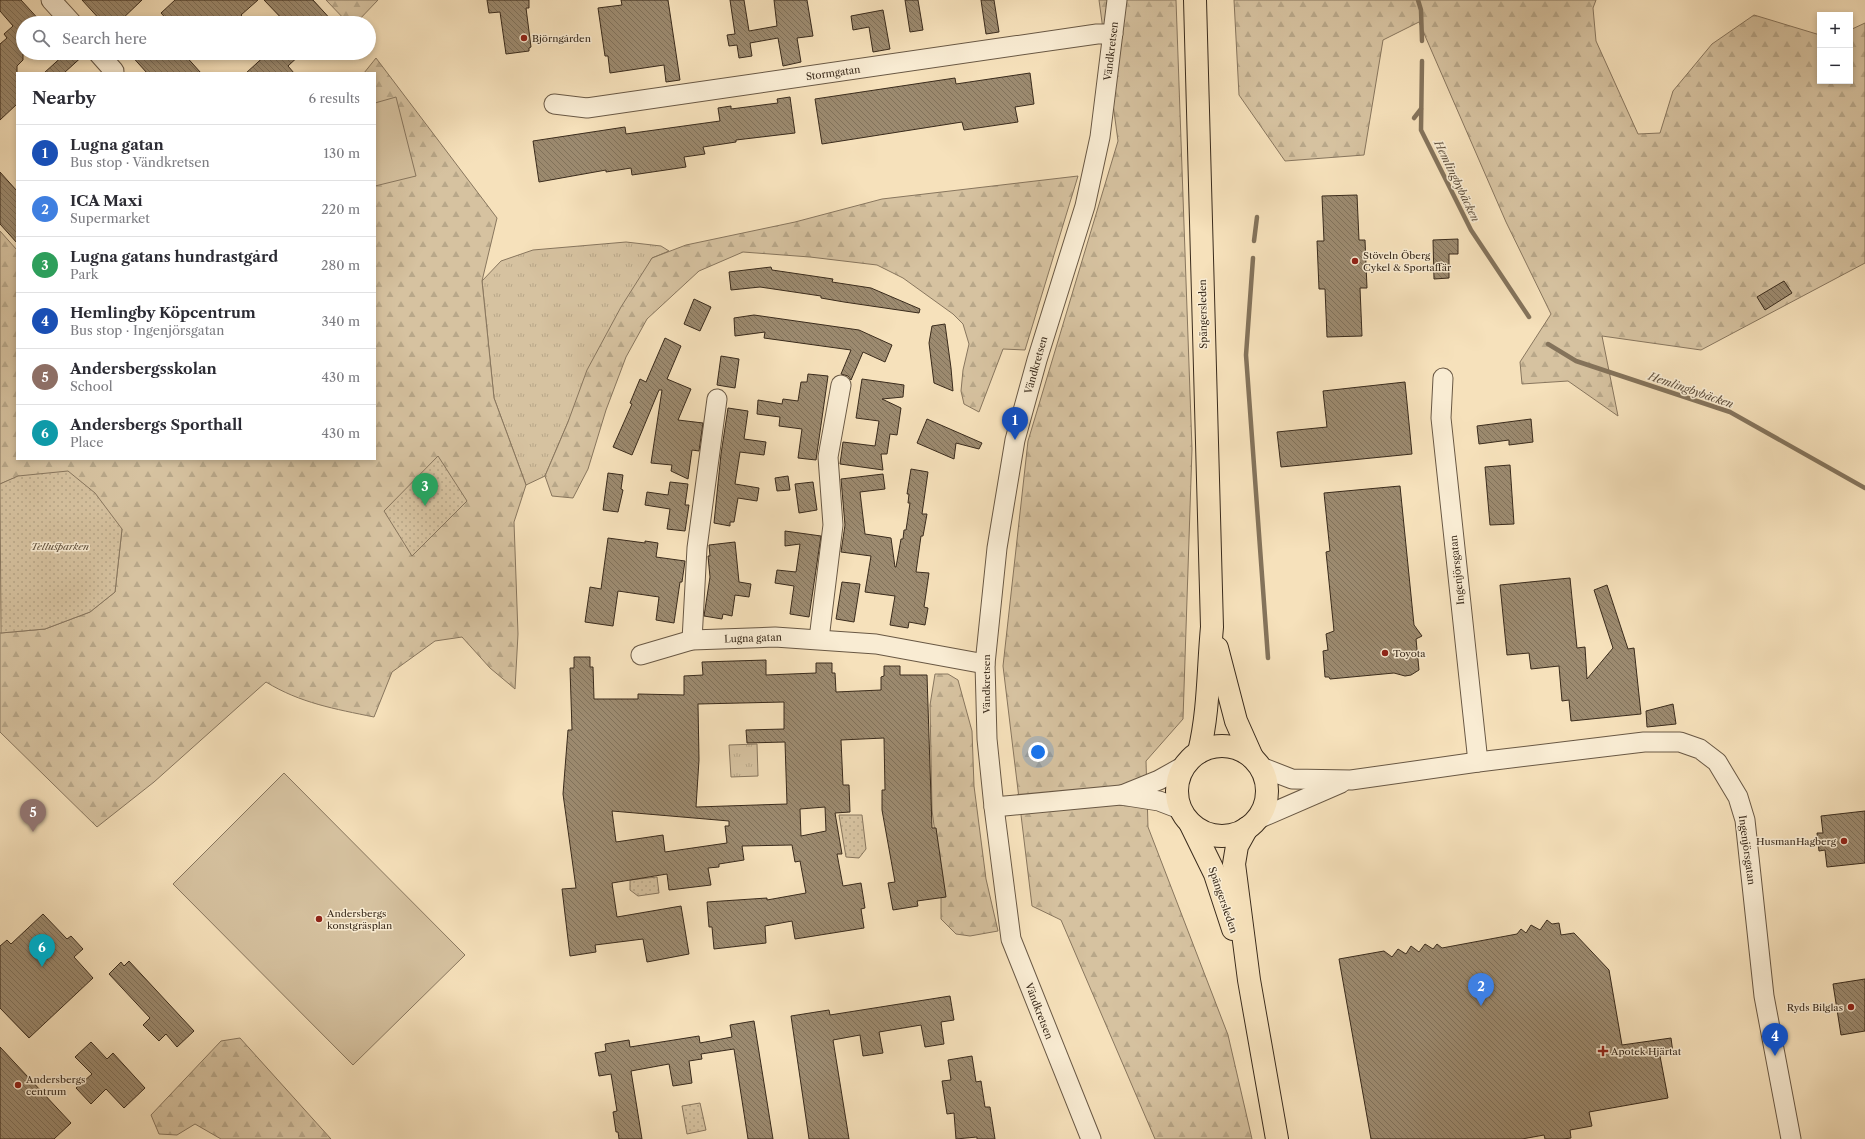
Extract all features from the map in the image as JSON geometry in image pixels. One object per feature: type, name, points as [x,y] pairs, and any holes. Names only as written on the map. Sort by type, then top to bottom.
[{"type":"main road","name":"Spängersleden","points":[[1195,0],[1212,627],[1208,669],[1207,711],[1192,759],[1178,779],[1176,794],[1185,816],[1215,874],[1249,980]]},
{"type":"main road","name":"Spängersleden","points":[[1212,627],[1221,669],[1236,721],[1266,780],[1267,793],[1264,807],[1237,846],[1234,864],[1249,980],[1277,1139]]},
{"type":"main road","points":[[1192,759],[1212,747],[1226,746],[1240,749],[1256,762]]},
{"type":"main road","points":[[1185,816],[1202,832],[1218,836],[1233,835],[1253,824]]},
{"type":"street","points":[[51,0],[66,16]]},
{"type":"street","name":"Vändkretsen","points":[[1091,1139],[1011,939],[987,739],[985,664],[996,548],[1015,440],[1037,360],[1085,206],[1100,137],[1117,0]]},
{"type":"street","name":"Stormgatan","points":[[554,104],[587,108],[1097,34],[1113,34]]},
{"type":"street","points":[[104,60],[114,71]]},
{"type":"street","name":"Ingenjörsgatan","points":[[1443,378],[1441,418],[1478,762]]},
{"type":"street","points":[[820,639],[834,525],[828,456],[841,385]]},
{"type":"street","points":[[692,640],[700,520],[717,399]]},
{"type":"street","name":"Lugna gatan","points":[[641,655],[692,640],[775,637],[876,644],[985,664]]},
{"type":"street","name":"Ingenjörsgatan","points":[[1256,762],[1292,779],[1351,780],[1478,762],[1663,741],[1680,742],[1700,749],[1717,762],[1738,797],[1745,820],[1764,996],[1791,1139]]},
{"type":"street","points":[[1121,795],[1159,780],[1192,759]]},
{"type":"street","name":"Ingenjörsgatan","points":[[1253,824],[1351,780]]},
{"type":"street","points":[[994,807],[1121,795],[1159,801],[1185,816]]},
{"type":"green space","points":[[326,0],[378,0],[363,16],[341,16]]},
{"type":"green space","points":[[1099,0],[1176,0],[1192,449],[1183,719],[1146,761],[1148,827],[1228,1035],[1252,1139],[1155,1139],[1061,920],[1032,906],[1003,666],[1028,441],[1118,141]]},
{"type":"green space","points":[[1234,0],[1596,0],[1593,8],[1596,41],[1638,134],[1660,133],[1673,91],[1712,44],[1754,15],[1817,34],[1817,84],[1853,84],[1853,29],[1865,23],[1865,263],[1701,350],[1602,336],[1618,416],[1568,381],[1522,384],[1520,362],[1551,314],[1506,222],[1419,22],[1383,40],[1364,155],[1285,161],[1239,95]]},
{"type":"green space","points":[[376,58],[497,218],[482,281],[494,398],[526,485],[514,522],[518,634],[515,689],[490,668],[462,637],[435,641],[392,672],[374,717],[332,708],[305,700],[266,682],[154,782],[97,827],[0,732],[0,633],[45,629],[90,612],[115,592],[122,529],[19,476],[0,484],[0,231],[16,249],[16,460],[376,460],[376,72],[365,72],[376,60]]},
{"type":"green space","points":[[396,97],[416,176],[376,186],[376,103]]},
{"type":"green space","points":[[1078,176],[1025,350],[1003,349],[979,412],[964,404],[961,391],[963,370],[969,344],[963,324],[953,314],[903,278],[877,265],[810,257],[743,252],[699,271],[647,319],[626,357],[606,410],[588,469],[573,498],[552,496],[545,476],[568,422],[587,370],[621,307],[652,258],[686,245],[795,222],[882,199]]},
{"type":"green space","points":[[626,242],[661,246],[669,251],[652,258],[568,422],[545,476],[526,485],[494,398],[482,281],[501,261],[533,250]]},
{"type":"green space","points":[[438,456],[467,501],[412,556],[384,511]]},
{"type":"green space","name":"Tellusparken","points":[[68,471],[95,493],[122,529],[115,592],[90,612],[45,629],[1,633],[0,484],[18,476]]},
{"type":"green space","points":[[935,674],[948,674],[958,680],[972,731],[974,786],[986,879],[998,931],[970,936],[956,934],[941,919],[941,879],[932,810],[930,705]]},
{"type":"green space","points":[[757,744],[758,776],[731,777],[729,745]]},
{"type":"green space","name":"Andersbergs konstgräsplan","points":[[284,773],[465,955],[353,1065],[173,884]]},
{"type":"green space","points":[[839,815],[862,815],[866,849],[859,858],[846,857]]},
{"type":"green space","points":[[657,877],[659,893],[638,896],[630,890],[630,880]]},
{"type":"green space","points":[[240,1038],[331,1139],[221,1139],[195,1124],[177,1135],[159,1134],[151,1115],[221,1041]]},
{"type":"green space","points":[[700,1103],[706,1130],[687,1134],[682,1106]]},
{"type":"building","points":[[0,0],[21,0],[36,16],[16,16],[16,60],[23,60],[17,66],[16,72],[16,105],[0,120],[0,44],[7,38],[4,34],[13,26],[0,11]]},
{"type":"building","points":[[82,0],[142,0],[125,16],[97,16]]},
{"type":"building","points":[[175,0],[258,0],[241,15],[242,16],[164,16],[161,13]]},
{"type":"building","points":[[264,0],[313,0],[328,16],[279,16]]},
{"type":"building","points":[[487,0],[529,0],[529,8],[526,8],[531,47],[529,48],[529,51],[506,54],[500,12],[489,13]]},
{"type":"building","points":[[621,0],[668,0],[680,80],[666,82],[664,65],[610,73],[608,56],[605,56],[598,8],[622,5]]},
{"type":"building","points":[[730,0],[744,0],[749,31],[777,26],[774,0],[807,0],[813,36],[797,38],[801,62],[783,66],[778,38],[750,43],[752,56],[739,58],[737,45],[729,46],[727,35],[735,34]]},
{"type":"building","points":[[905,0],[918,0],[923,30],[910,32]]},
{"type":"building","points":[[981,0],[994,0],[999,32],[986,34]]},
{"type":"building","points":[[883,10],[890,49],[873,52],[869,27],[853,30],[851,16]]},
{"type":"building","points":[[58,60],[78,60],[65,72],[45,72]]},
{"type":"building","points":[[135,60],[189,60],[200,72],[146,72]]},
{"type":"building","points":[[260,60],[294,60],[288,66],[293,72],[247,72]]},
{"type":"building","points":[[1030,73],[1034,104],[1015,107],[1018,122],[964,130],[962,122],[822,144],[815,99],[955,78],[956,84]]},
{"type":"building","points":[[790,97],[795,133],[736,140],[736,142],[703,147],[705,154],[684,157],[686,167],[632,175],[631,168],[606,172],[606,170],[539,182],[533,141],[625,127],[626,134],[720,121],[718,108],[731,106],[731,109],[778,103],[777,99]]},
{"type":"building","points":[[0,172],[16,190],[16,242],[0,224]]},
{"type":"building","points":[[1357,195],[1359,240],[1365,240],[1367,288],[1360,288],[1362,336],[1327,337],[1325,289],[1319,289],[1317,241],[1324,241],[1322,196]]},
{"type":"building","points":[[1458,239],[1458,254],[1449,254],[1449,278],[1434,279],[1433,240]]},
{"type":"building","points":[[771,267],[772,270],[833,279],[832,282],[871,288],[920,309],[919,313],[844,302],[821,298],[821,296],[760,287],[731,290],[729,272]]},
{"type":"building","points":[[1784,281],[1792,293],[1765,310],[1757,297]]},
{"type":"building","points":[[694,299],[711,307],[700,331],[684,324]]},
{"type":"building","points":[[754,315],[859,330],[892,345],[885,362],[863,352],[851,380],[848,376],[841,374],[851,350],[764,338],[765,332],[735,336],[734,318]]},
{"type":"building","points":[[945,324],[953,391],[934,383],[929,343],[932,326]]},
{"type":"building","points":[[665,338],[681,346],[667,379],[691,389],[678,420],[703,423],[699,451],[692,450],[688,479],[671,471],[672,465],[651,463],[662,390],[659,390],[632,455],[613,447],[632,404],[630,403],[640,379],[646,382]]},
{"type":"building","points":[[721,356],[739,359],[735,388],[717,385]]},
{"type":"building","points":[[808,374],[828,376],[816,460],[798,458],[802,429],[779,426],[780,417],[757,414],[758,400],[782,404],[783,399],[798,401],[801,382],[807,382]]},
{"type":"building","points":[[862,379],[904,385],[903,397],[882,399],[901,408],[897,435],[890,434],[887,454],[881,454],[883,470],[840,464],[843,442],[875,446],[879,421],[856,418]]},
{"type":"building","points":[[1405,382],[1412,454],[1281,467],[1277,432],[1327,427],[1323,391]]},
{"type":"building","points":[[728,408],[748,411],[744,439],[766,442],[764,455],[740,452],[735,484],[759,488],[757,501],[738,498],[734,522],[730,522],[730,526],[714,523],[721,454]]},
{"type":"building","points":[[927,419],[982,443],[979,449],[956,443],[954,459],[917,443]]},
{"type":"building","points":[[1531,419],[1533,442],[1509,445],[1509,440],[1479,444],[1477,426]]},
{"type":"building","points":[[1510,465],[1514,524],[1490,525],[1485,467]]},
{"type":"building","points":[[911,469],[928,472],[922,514],[927,514],[923,536],[921,536],[916,572],[929,573],[924,607],[928,608],[925,625],[909,622],[908,628],[890,625],[895,596],[865,592],[871,556],[841,552],[845,525],[841,479],[883,474],[885,489],[860,492],[865,534],[891,538],[896,567],[901,539],[903,539],[904,530],[906,530],[910,503],[908,503],[909,494],[907,494]]},
{"type":"building","points":[[608,473],[623,475],[621,489],[623,490],[618,512],[603,510]]},
{"type":"building","points":[[788,476],[790,490],[777,491],[775,478]]},
{"type":"building","points":[[670,482],[688,484],[685,505],[689,505],[685,531],[667,529],[670,509],[645,505],[647,492],[668,495]]},
{"type":"building","points":[[813,482],[817,510],[799,513],[795,484]]},
{"type":"building","points":[[1400,486],[1414,625],[1422,636],[1416,639],[1419,670],[1411,675],[1405,676],[1394,673],[1330,679],[1329,677],[1325,677],[1323,651],[1328,650],[1326,634],[1334,631],[1326,552],[1330,551],[1324,493]]},
{"type":"building","points":[[785,531],[821,536],[809,617],[790,614],[794,586],[775,583],[777,570],[796,572],[800,544],[785,546]]},
{"type":"building","points":[[608,538],[645,543],[645,541],[658,543],[656,557],[685,561],[682,582],[680,582],[674,623],[656,620],[659,597],[618,591],[613,626],[585,622],[590,587],[601,589]]},
{"type":"building","points":[[735,542],[739,582],[751,584],[749,597],[735,595],[732,616],[723,614],[722,619],[704,616],[710,577],[708,556],[710,556],[709,545]]},
{"type":"building","points":[[1570,578],[1577,648],[1585,647],[1587,679],[1613,648],[1594,590],[1607,585],[1628,649],[1634,648],[1641,714],[1571,721],[1569,700],[1562,701],[1559,666],[1531,669],[1529,653],[1507,655],[1500,585]]},
{"type":"building","points":[[842,582],[860,584],[854,622],[836,619]]},
{"type":"building","points":[[574,657],[590,657],[590,667],[593,667],[594,699],[638,699],[638,694],[684,695],[684,676],[703,675],[702,662],[766,660],[766,675],[816,673],[816,663],[832,663],[832,673],[835,673],[836,692],[881,690],[881,677],[884,676],[884,666],[900,666],[900,675],[927,675],[932,828],[936,828],[946,897],[917,901],[918,906],[893,910],[888,883],[895,882],[882,810],[882,790],[885,790],[884,738],[841,740],[843,785],[849,785],[850,812],[835,813],[842,854],[837,854],[843,886],[861,883],[865,908],[861,909],[864,928],[795,939],[792,921],[765,926],[766,943],[714,949],[712,927],[709,927],[707,902],[767,898],[767,900],[806,893],[800,861],[795,862],[792,845],[742,846],[744,860],[719,864],[719,867],[708,868],[711,885],[669,890],[667,874],[612,883],[617,917],[681,906],[689,954],[647,962],[643,939],[595,945],[596,952],[570,956],[562,889],[576,888],[563,794],[568,730],[572,730],[570,668],[574,668]],"holes":[[[784,702],[784,729],[746,730],[747,743],[785,742],[787,804],[696,807],[699,760],[698,704]],[[825,807],[826,831],[801,836],[800,809]],[[612,811],[729,821],[729,826],[725,826],[727,843],[665,852],[663,835],[616,842]]]},
{"type":"building","points":[[1673,704],[1676,724],[1647,727],[1646,711]]},
{"type":"building","name":"HusmanHagberg","points":[[1865,811],[1865,863],[1827,867],[1825,850],[1819,851],[1817,833],[1823,833],[1821,816]]},
{"type":"building","points":[[43,914],[67,939],[71,936],[83,949],[74,957],[93,978],[29,1038],[0,1008],[0,946],[7,940],[11,944]]},
{"type":"building","points":[[1547,920],[1552,924],[1559,923],[1561,935],[1574,933],[1609,970],[1622,1045],[1671,1038],[1673,1053],[1660,1056],[1668,1098],[1589,1112],[1592,1126],[1570,1130],[1571,1138],[1545,1139],[1544,1135],[1522,1139],[1371,1139],[1339,959],[1384,951],[1392,957],[1398,949],[1406,954],[1411,946],[1419,952],[1425,944],[1433,949],[1437,944],[1442,948],[1517,934],[1521,929],[1526,933],[1531,925],[1540,930]]},
{"type":"building","points":[[129,961],[194,1031],[177,1047],[166,1034],[159,1041],[143,1025],[150,1018],[109,974],[121,962],[124,966]]},
{"type":"building","name":"Ryds Bilglas","points":[[1865,979],[1865,1031],[1841,1035],[1833,984]]},
{"type":"building","points":[[950,996],[954,1020],[941,1022],[944,1044],[925,1047],[921,1025],[879,1032],[883,1053],[863,1056],[860,1035],[833,1040],[849,1139],[809,1139],[791,1016],[829,1010],[830,1015]]},
{"type":"building","points":[[754,1021],[773,1139],[748,1139],[734,1049],[701,1054],[702,1059],[689,1061],[692,1083],[673,1086],[669,1064],[631,1071],[642,1139],[619,1139],[618,1132],[616,1132],[613,1112],[617,1111],[611,1074],[599,1076],[595,1053],[606,1051],[605,1044],[629,1040],[630,1047],[699,1036],[700,1043],[732,1037],[730,1025]]},
{"type":"building","points":[[91,1042],[107,1059],[113,1053],[145,1088],[124,1108],[106,1089],[91,1104],[76,1088],[92,1074],[75,1057]]},
{"type":"building","name":"Andersbergs centrum","points":[[0,1047],[71,1123],[54,1139],[0,1139]]},
{"type":"building","points":[[972,1056],[976,1082],[981,1081],[985,1107],[990,1107],[995,1139],[977,1139],[977,1137],[956,1139],[954,1113],[947,1114],[942,1081],[951,1080],[948,1060]]},
{"type":"waterway","name":"Hemlingbybäcken","points":[[1418,0],[1421,10],[1422,41]]},
{"type":"waterway","name":"Hemlingbybäcken","points":[[1422,61],[1421,130],[1471,230],[1529,317]]},
{"type":"waterway","name":"Hemlingbybäcken","points":[[1414,118],[1421,109]]},
{"type":"waterway","points":[[1254,241],[1257,217]]},
{"type":"waterway","points":[[1253,258],[1246,355],[1268,658]]},
{"type":"waterway","name":"Hemlingbybäcken","points":[[1548,344],[1576,361],[1730,412],[1865,488]]},
{"type":"place","name":"Björngården","points":[[524,38]]},
{"type":"place","name":"Stöveln Öberg Cykel & Sportaffär","points":[[1355,261]]},
{"type":"place","name":"Lugna gatan","points":[[1015,440]]},
{"type":"place","name":"Lugna gatans hundrastgård","points":[[425,506]]},
{"type":"place","name":"Toyota","points":[[1385,653]]},
{"type":"place","name":"Andersbergsskolan","points":[[33,832]]},
{"type":"place","name":"HusmanHagberg","points":[[1844,841]]},
{"type":"place","name":"Andersbergs konstgräsplan","points":[[319,919]]},
{"type":"place","name":"Andersbergs Sporthall","points":[[42,967]]},
{"type":"place","name":"ICA Maxi","points":[[1481,1006]]},
{"type":"place","name":"Ryds Bilglas","points":[[1851,1007]]},
{"type":"place","name":"Apotek Hjärtat","points":[[1603,1051]]},
{"type":"place","name":"Hemlingby Köpcentrum","points":[[1775,1056]]},
{"type":"place","name":"Andersbergs centrum","points":[[18,1085]]}]
